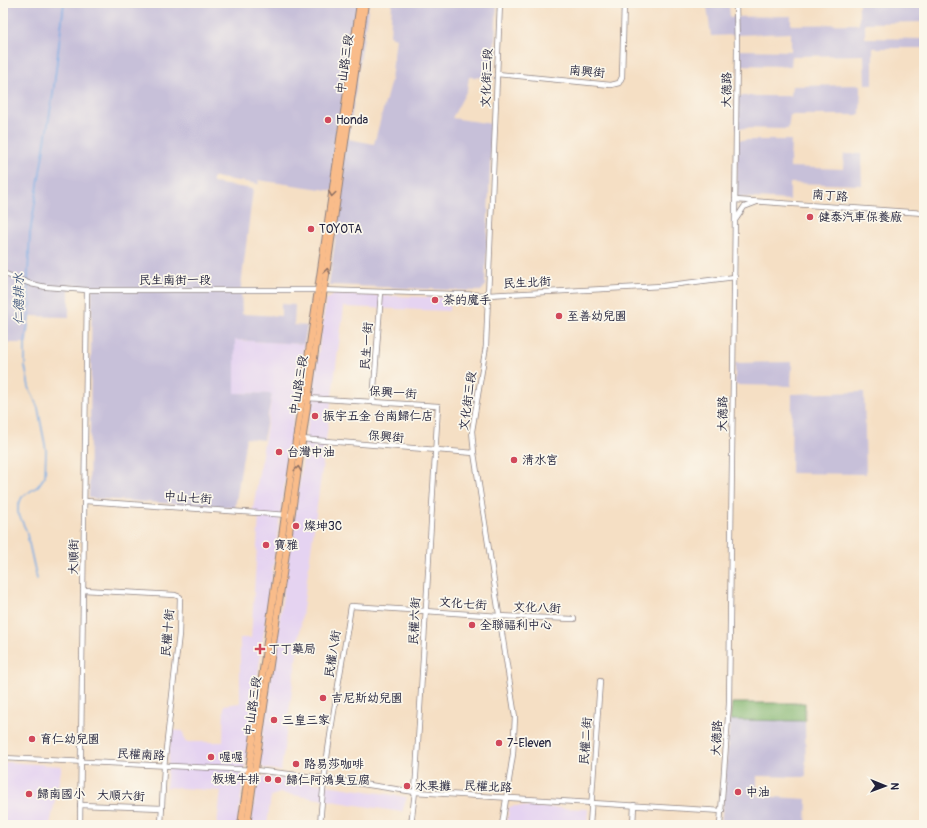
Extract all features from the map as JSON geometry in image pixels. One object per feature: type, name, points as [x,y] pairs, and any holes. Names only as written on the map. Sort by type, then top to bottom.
[{"type":"main road","name":"中山路三段","points":[[322,290],[360,3]]},
{"type":"main road","name":"中山路三段","points":[[252,770],[299,439],[365,3]]},
{"type":"main road","points":[[241,825],[252,770]]},
{"type":"main road","points":[[247,825],[252,770]]},
{"type":"street","name":"文化街三段","points":[[500,3],[484,358],[472,430],[474,454],[515,716],[513,754],[502,825]]},
{"type":"street","name":"南興街","points":[[497,74],[612,85],[618,83],[622,76],[624,3]]},
{"type":"street","name":"大德路","points":[[720,825],[729,704],[735,277],[736,3]]},
{"type":"street","name":"南丁路","points":[[735,200],[924,213]]},
{"type":"street","points":[[735,221],[744,207],[760,201]]},
{"type":"street","name":"民生南街一段","points":[[3,273],[31,284],[46,287],[87,290],[322,290]]},
{"type":"street","name":"民生北街","points":[[322,290],[488,295],[662,286],[735,277]]},
{"type":"street","name":"大順街","points":[[80,825],[87,290]]},
{"type":"street","name":"民生一街","points":[[373,402],[381,292]]},
{"type":"street","name":"保興一街","points":[[306,398],[438,406],[435,451]]},
{"type":"street","name":"保興街","points":[[299,439],[474,454]]},
{"type":"street","name":"民權六街","points":[[411,825],[435,451]]},
{"type":"street","name":"中山七街","points":[[84,501],[288,515]]},
{"type":"street","name":"民權十街","points":[[83,590],[175,595],[180,597],[179,634],[164,767]]},
{"type":"street","name":"民權八街","points":[[323,778],[351,606],[425,611]]},
{"type":"street","name":"文化七街","points":[[425,611],[499,616]]},
{"type":"street","name":"文化八街","points":[[499,616],[574,619]]},
{"type":"street","name":"民權二街","points":[[590,825],[600,681]]},
{"type":"street","name":"民權南路","points":[[3,758],[164,767],[252,770]]},
{"type":"street","points":[[161,825],[164,767]]},
{"type":"street","name":"民權北路","points":[[252,770],[323,778],[414,792],[722,811]]},
{"type":"street","points":[[320,825],[323,778]]},
{"type":"street","name":"大順六街","points":[[80,804],[162,808]]},
{"type":"street","points":[[633,825],[634,805]]},
{"type":"shaded area","points":[[3,3],[369,3],[348,139],[374,144],[391,80],[396,38],[390,36],[392,3],[497,3],[493,78],[469,77],[467,90],[452,118],[492,124],[485,286],[481,291],[329,285],[342,192],[258,180],[259,184],[213,177],[213,183],[253,189],[241,286],[242,314],[281,316],[281,304],[295,305],[294,325],[307,326],[304,344],[235,340],[235,393],[272,394],[263,440],[246,438],[235,508],[89,498],[92,287],[69,285],[69,317],[30,316],[27,343],[3,343]]},
{"type":"shaded area","points":[[859,3],[924,3],[924,22],[865,23],[865,38],[924,39],[924,48],[873,48],[873,85],[865,84],[864,55],[792,56],[791,66],[738,65],[738,50],[791,51],[791,33],[711,36],[707,6],[729,6],[730,17],[791,16],[791,25],[859,24]]},
{"type":"shaded area","points":[[861,85],[860,115],[790,115],[788,129],[736,128],[737,96],[791,96],[792,86]]},
{"type":"shaded area","points":[[737,140],[791,140],[790,167],[843,169],[844,154],[861,154],[862,185],[790,183],[790,200],[737,197]]},
{"type":"shaded area","points":[[334,294],[450,298],[449,311],[344,307],[281,771],[263,768],[259,760],[326,300]]},
{"type":"shaded area","points":[[235,340],[304,344],[237,825],[217,825],[221,791],[166,787],[171,730],[183,731],[185,742],[223,742],[224,705],[240,703],[240,638],[251,638],[259,515],[252,515],[272,394],[235,393]]},
{"type":"shaded area","points":[[792,362],[791,386],[735,385],[735,363]]},
{"type":"shaded area","points":[[864,392],[866,474],[791,473],[792,394]]},
{"type":"shaded area","points":[[730,720],[805,721],[806,777],[757,776],[757,796],[807,799],[806,825],[721,825]]},
{"type":"shaded area","name":"歸南國小","points":[[9,762],[62,766],[50,825],[3,825],[3,763]]},
{"type":"shaded area","points":[[264,776],[407,797],[402,812],[280,793],[271,796],[267,825],[251,825],[257,780]]},
{"type":"shaded area","points":[[509,807],[588,809],[587,825],[507,825]]},
{"type":"green space","points":[[732,703],[805,703],[805,721],[730,720]]},
{"type":"waterway","name":"仁德排水","points":[[37,579],[26,530],[18,513],[18,506],[22,497],[38,486],[45,476],[46,450],[38,408],[29,387],[25,366],[25,344],[31,304],[28,291],[28,274],[30,233],[53,94],[64,3]]},
{"type":"place","name":"Honda","points":[[328,120]]},
{"type":"place","name":"健泰汽車保養廠","points":[[810,217]]},
{"type":"place","name":"TOYOTA","points":[[311,229]]},
{"type":"place","name":"茶的魔手","points":[[435,300]]},
{"type":"place","name":"至善幼兒園","points":[[559,316]]},
{"type":"place","name":"振宇五金 台南歸仁店","points":[[315,416]]},
{"type":"place","name":"台灣中油","points":[[279,452]]},
{"type":"place","name":"清水宮","points":[[514,460]]},
{"type":"place","name":"燦坤3C","points":[[296,526]]},
{"type":"place","name":"寶雅","points":[[266,545]]},
{"type":"place","name":"全聯福利中心","points":[[472,625]]},
{"type":"place","name":"丁丁藥局","points":[[260,649]]},
{"type":"place","name":"吉尼斯幼兒園","points":[[323,698]]},
{"type":"place","name":"三皇三家","points":[[274,720]]},
{"type":"place","name":"育仁幼兒園","points":[[32,739]]},
{"type":"place","name":"7-Eleven","points":[[499,743]]},
{"type":"place","name":"喔喔","points":[[211,757]]},
{"type":"place","name":"路易莎咖啡","points":[[296,764]]},
{"type":"place","name":"板塊牛排","points":[[268,779]]},
{"type":"place","name":"歸仁阿鴻臭豆腐","points":[[278,780]]},
{"type":"place","name":"水果攤","points":[[407,786]]},
{"type":"place","name":"中油","points":[[738,792]]},
{"type":"place","name":"歸南國小","points":[[29,794]]}]
